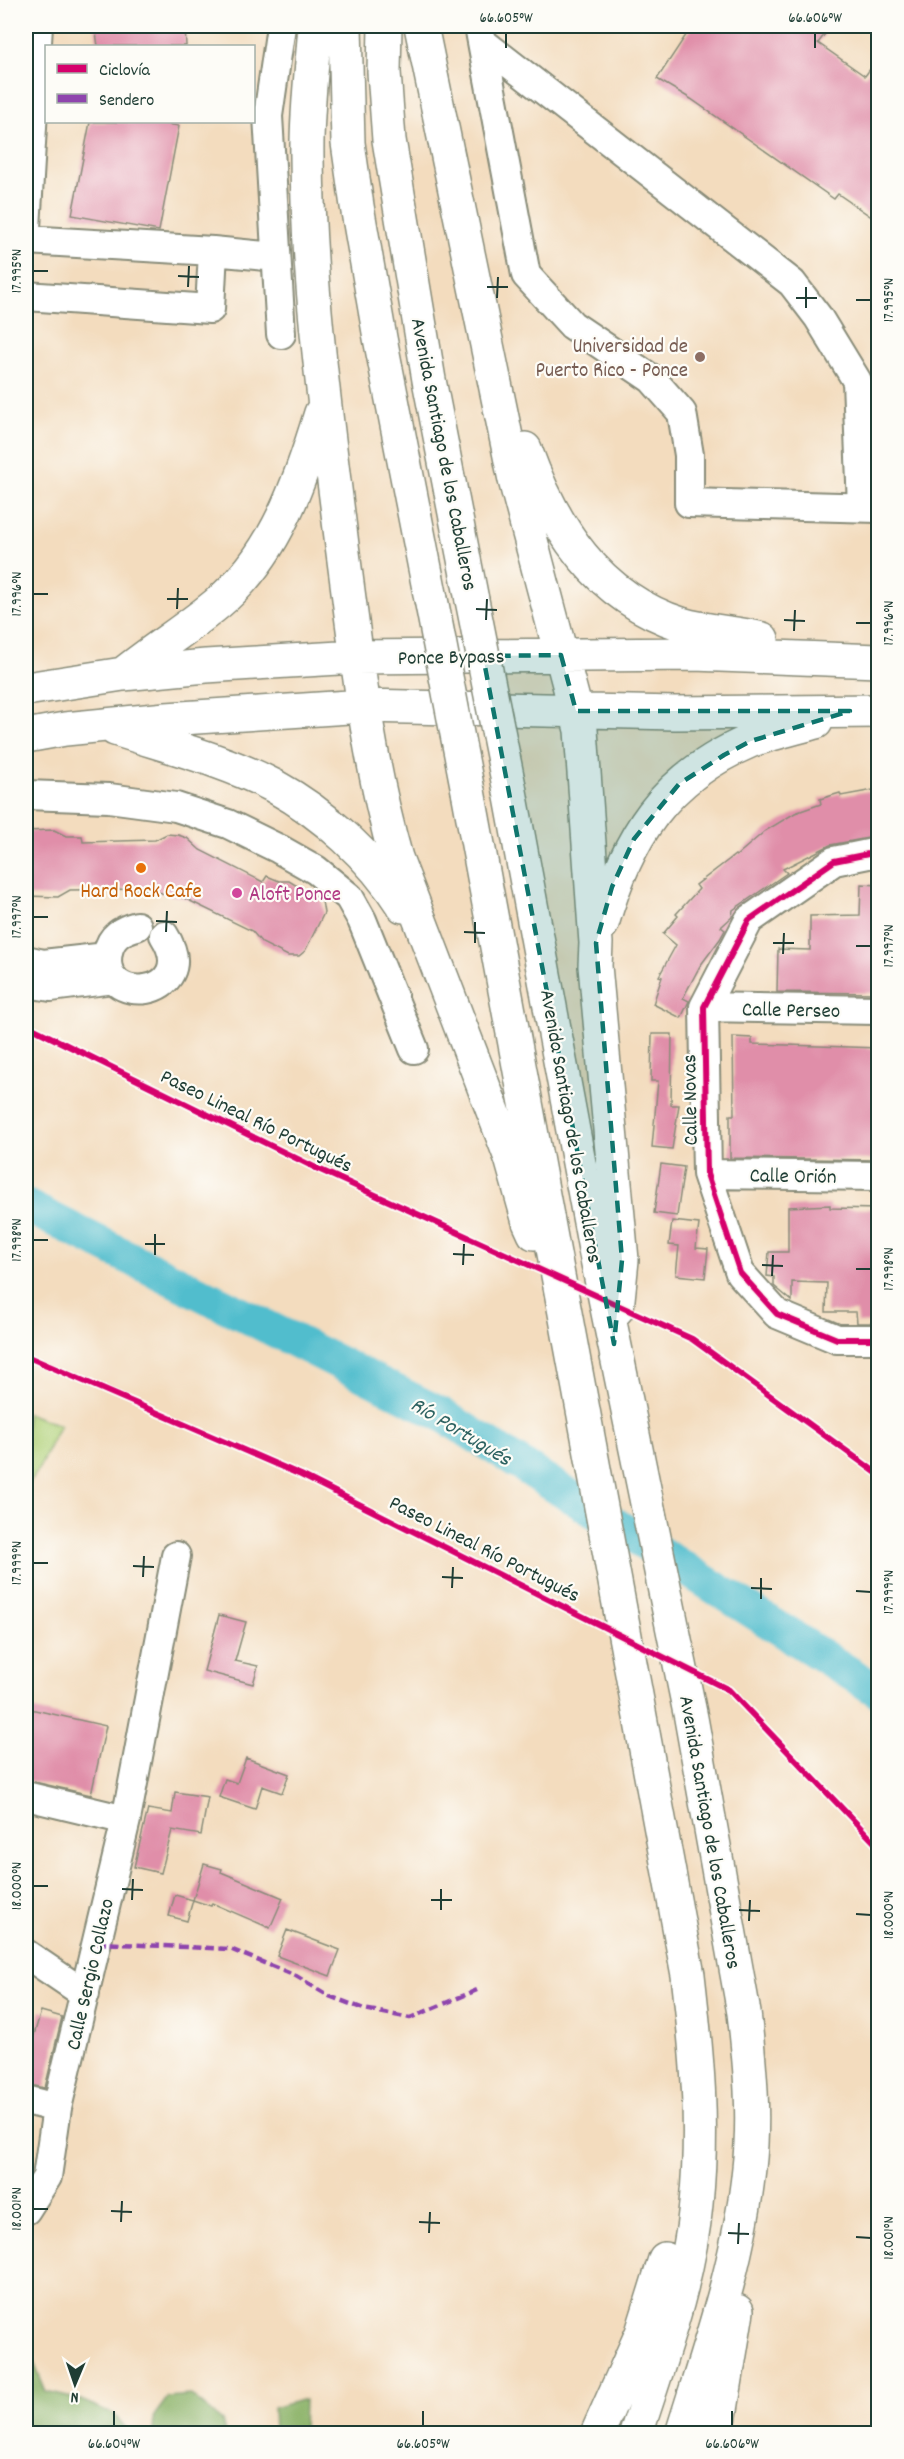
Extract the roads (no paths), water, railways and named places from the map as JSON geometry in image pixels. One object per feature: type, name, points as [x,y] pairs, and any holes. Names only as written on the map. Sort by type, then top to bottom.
[{"type":"highway","points":[[315,26],[306,155],[311,254],[324,402],[364,706],[387,824],[396,858],[511,1158],[540,1226]]},
{"type":"highway","name":"Avenida Santiago de los Caballeros","points":[[345,26],[348,143],[380,338],[468,791],[540,1226],[559,1284],[688,1976],[700,2089],[699,2164],[690,2247],[667,2339],[636,2433]]},
{"type":"highway","name":"Avenida Santiago de los Caballeros","points":[[385,26],[384,72],[389,140],[431,391],[509,786],[608,1254],[614,1344],[691,1718],[744,2013],[752,2094],[749,2168],[741,2223],[730,2274],[681,2433]]},
{"type":"highway","points":[[421,26],[515,480],[580,730],[596,943],[608,1254]]},
{"type":"highway","points":[[490,364],[506,395],[530,463],[550,509],[567,538],[610,586],[651,611],[679,623],[868,661]]},
{"type":"highway","points":[[123,674],[219,602],[245,576],[273,535],[296,490],[324,402]]},
{"type":"highway","name":"Ponce Bypass","points":[[26,689],[123,674],[206,666],[356,657],[694,654],[868,661]]},
{"type":"highway","points":[[26,736],[166,719],[364,706],[576,711],[864,711]]},
{"type":"highway","points":[[596,943],[612,887],[634,839],[654,811],[679,784],[751,741],[864,711]]},
{"type":"highway","points":[[104,726],[220,764],[273,786],[313,811],[346,839],[377,871],[401,903],[432,954]]},
{"type":"highway","points":[[597,2433],[642,2333],[680,2208],[699,2164]]},
{"type":"highway","points":[[717,2433],[739,2296],[741,2223]]},
{"type":"street","points":[[26,228],[38,26]]},
{"type":"street","points":[[280,26],[268,116],[281,334]]},
{"type":"street","points":[[480,34],[652,176],[792,283],[818,317],[857,381],[870,507],[689,503],[689,455],[682,413],[652,379],[572,325],[526,274],[480,34]]},
{"type":"street","points":[[26,240],[276,257]]},
{"type":"street","points":[[26,296],[210,309],[213,251]]},
{"type":"street","points":[[26,795],[109,798],[176,807],[228,824],[316,870],[349,897],[362,920],[414,1049]]},
{"type":"street","name":"Calle Novas","points":[[879,852],[834,861],[749,920],[704,1007],[707,1173],[740,1273],[777,1314],[837,1339],[879,1340]]},
{"type":"street","points":[[137,926],[124,930],[115,937],[109,947],[110,968],[131,990],[152,989],[168,977],[173,957],[171,947],[164,935]]},
{"type":"street","points":[[26,960],[43,964],[110,968]]},
{"type":"street","points":[[26,983],[51,987],[110,968]]},
{"type":"street","name":"Calle Perseo","points":[[704,1007],[879,1010]]},
{"type":"street","name":"Calle Orión","points":[[707,1173],[879,1176]]},
{"type":"street","name":"Calle Sergio Collazo","points":[[26,2210],[47,2176],[57,2108],[126,1820],[176,1556]]},
{"type":"street","points":[[26,1796],[126,1820]]},
{"type":"street","points":[[26,1954],[85,1994]]},
{"type":"street","points":[[26,2100],[57,2108]]},
{"type":"waterway","name":"Río Portugués","points":[[26,1206],[441,1414],[878,1691]]},
{"type":"place","name":"Universidad de Puerto Rico - Ponce","points":[[700,357]]},
{"type":"place","name":"Hard Rock Cafe","points":[[141,868]]},
{"type":"place","name":"Aloft Ponce","points":[[237,893]]}]
